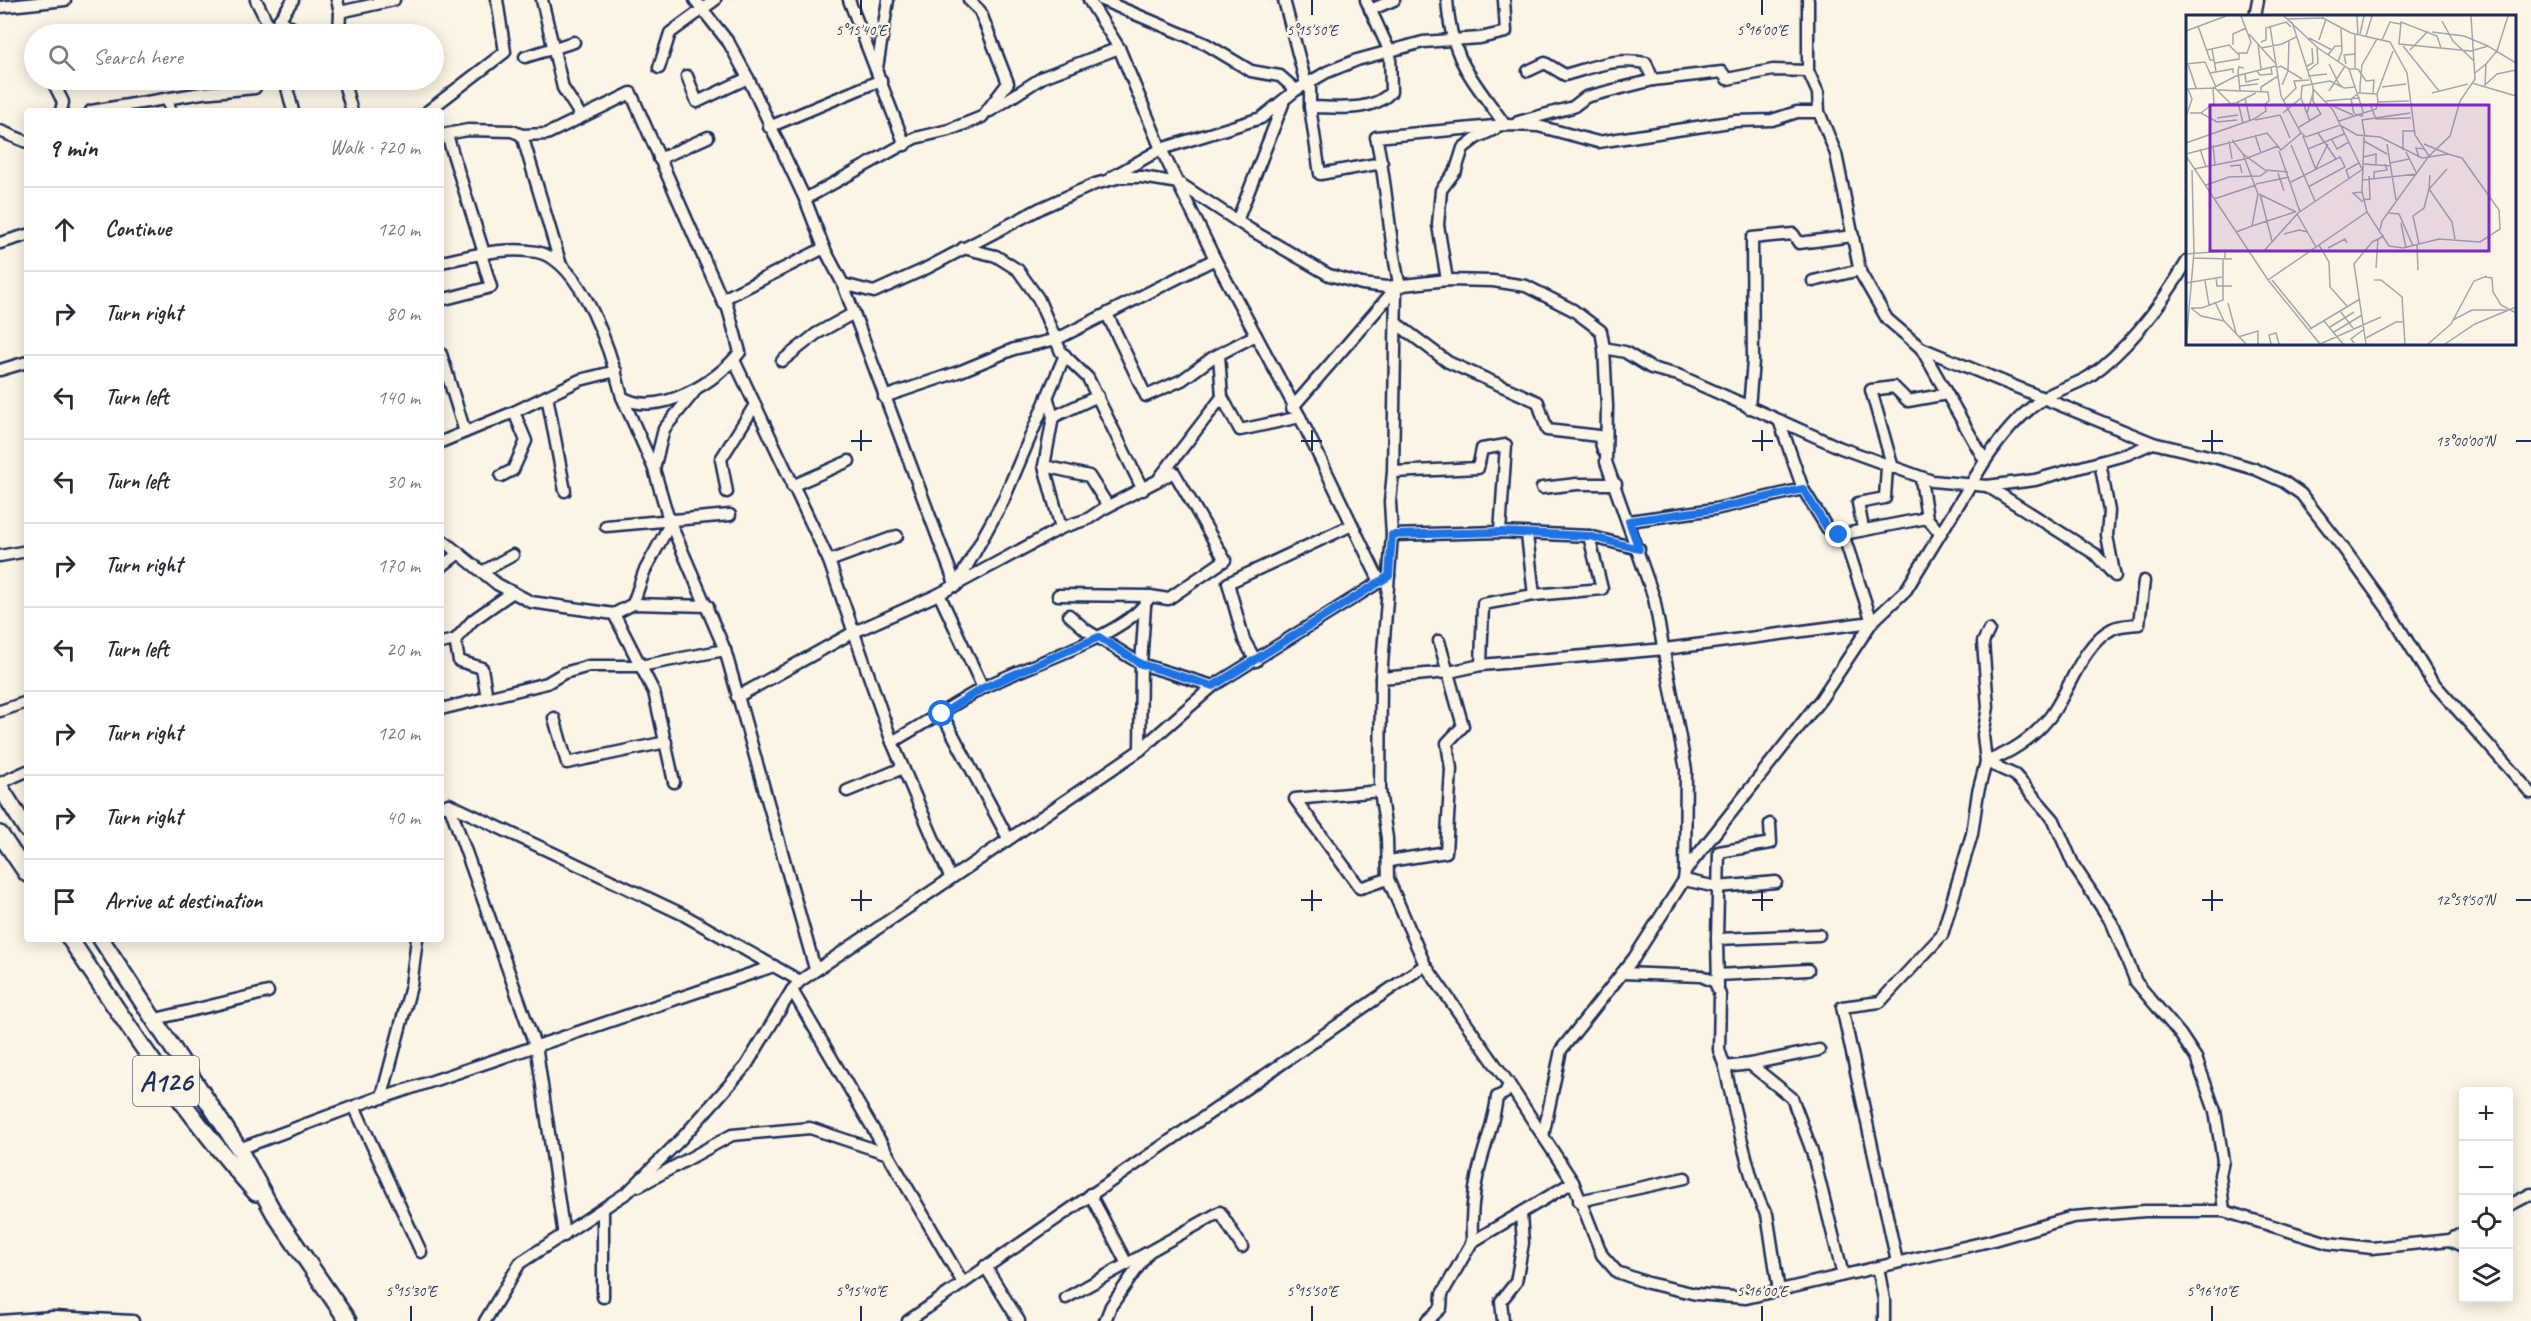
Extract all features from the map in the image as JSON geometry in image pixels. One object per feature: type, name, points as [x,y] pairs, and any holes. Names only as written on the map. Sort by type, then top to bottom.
[{"type":"highway","points":[[0,785],[24,825]]},
{"type":"highway","points":[[0,834],[24,870]]},
{"type":"highway","name":"A126","points":[[72,942],[201,1130],[274,1213]]},
{"type":"highway","name":"A126","points":[[103,942],[156,1019],[238,1149],[274,1213],[348,1321]]},
{"type":"street","points":[[0,7],[65,0]]},
{"type":"street","points":[[256,0],[269,24]]},
{"type":"street","points":[[277,24],[293,0]]},
{"type":"street","points":[[337,0],[339,24]]},
{"type":"street","points":[[340,12],[394,0]]},
{"type":"street","points":[[432,108],[505,52],[497,0]]},
{"type":"street","points":[[542,0],[562,88],[580,116]]},
{"type":"street","points":[[695,0],[701,11],[729,44],[748,78],[769,127],[805,199],[824,248],[843,284],[956,586]]},
{"type":"street","points":[[659,68],[670,33],[715,0]]},
{"type":"street","points":[[849,0],[905,145]]},
{"type":"street","points":[[877,68],[888,0]]},
{"type":"street","points":[[969,0],[980,11],[1008,83],[982,117]]},
{"type":"street","points":[[1089,0],[1119,48],[1161,149],[1215,259],[1283,383],[1293,408],[1300,417],[1347,513],[1350,526],[1385,579]]},
{"type":"street","points":[[1102,0],[1206,44],[1251,70],[1280,76],[1304,86]]},
{"type":"street","points":[[1284,0],[1310,107],[1320,174],[1382,163]]},
{"type":"street","points":[[1310,107],[1359,107],[1386,97],[1391,92],[1390,52],[1368,5],[1394,0]]},
{"type":"street","points":[[1447,0],[1452,42],[1470,79],[1505,125]]},
{"type":"street","points":[[843,284],[874,292],[1041,208],[1109,180],[1161,149],[1243,126],[1261,118],[1304,86],[1357,60],[1423,42],[1452,42],[1506,32],[1504,0]]},
{"type":"street","points":[[1808,0],[1808,71],[1818,93],[1820,112],[1836,154],[1860,270],[1887,319],[1921,348],[2153,443],[2255,469],[2284,482],[2301,494],[2389,611],[2431,680],[2531,793]]},
{"type":"street","points":[[2255,15],[2258,0]]},
{"type":"street","points":[[279,20],[286,24]]},
{"type":"street","points":[[525,57],[552,51],[574,42]]},
{"type":"street","points":[[805,199],[915,138],[949,130],[982,117],[1043,77],[1119,48]]},
{"type":"street","points":[[1528,71],[1545,63],[1565,75],[1603,62],[1631,60],[1646,63],[1653,80]]},
{"type":"street","points":[[1447,280],[1438,225],[1440,190],[1456,170],[1463,148],[1476,138],[1505,125],[1573,107],[1586,97],[1653,80],[1722,72],[1726,79],[1773,70],[1808,71]]},
{"type":"street","points":[[687,75],[697,102],[748,78]]},
{"type":"street","points":[[769,127],[881,80]]},
{"type":"street","points":[[57,90],[63,102],[62,108]]},
{"type":"street","points":[[110,108],[239,90]]},
{"type":"street","points":[[288,90],[292,108]]},
{"type":"street","points":[[346,90],[351,108]]},
{"type":"street","points":[[444,299],[491,287],[483,253],[444,135],[468,130],[512,131],[522,135],[547,134],[631,93],[728,313]]},
{"type":"street","points":[[168,99],[170,108]]},
{"type":"street","points":[[1237,221],[1284,100]]},
{"type":"street","points":[[1820,112],[1797,112],[1772,120],[1736,121],[1598,142],[1538,126],[1505,125],[1376,137],[1382,163],[1391,250],[1398,287],[1393,472],[1390,502],[1392,535],[1385,579],[1381,678],[1380,791],[1389,861],[1389,879],[1425,965],[1509,1084],[1572,1182],[1602,1255],[1617,1272],[1648,1283],[1696,1294],[1746,1298],[1990,1241],[2073,1217],[2145,1211],[2223,1211],[2328,1243],[2372,1248],[2450,1240],[2459,1234]]},
{"type":"street","points":[[0,131],[24,141]]},
{"type":"street","points":[[522,135],[560,262],[581,289],[616,371],[622,397],[654,469],[670,521],[725,650],[815,969]]},
{"type":"street","points":[[659,159],[708,136]]},
{"type":"street","points":[[1109,180],[1142,177],[1179,183],[1237,221],[1329,275],[1362,284],[1398,287],[1447,280],[1493,281],[1526,286],[1541,291],[1600,331],[1604,348],[1607,406],[1606,462]]},
{"type":"street","points":[[1749,408],[1753,361],[1752,238],[1793,234],[1799,243],[1853,236]]},
{"type":"street","points":[[0,243],[24,236]]},
{"type":"street","points":[[654,469],[664,429],[695,391],[734,360],[740,352],[725,298],[824,248]]},
{"type":"street","points":[[963,249],[996,256],[1018,270],[1038,298],[1065,356],[1088,378],[1143,490]]},
{"type":"street","points":[[444,261],[483,253],[538,252],[560,262]]},
{"type":"street","points":[[884,397],[961,371],[1014,348],[1057,339],[1215,259]]},
{"type":"street","points":[[1543,1136],[1561,1050],[1622,973],[1684,875],[1821,699],[1872,622],[1906,590],[2006,430],[2045,398],[2090,376],[2132,338],[2176,280],[2186,262]]},
{"type":"street","points":[[1813,280],[1860,270]]},
{"type":"street","points":[[1293,408],[1398,287]]},
{"type":"street","points":[[782,361],[816,334],[854,313]]},
{"type":"street","points":[[1107,314],[1146,396],[1182,380],[1219,355],[1257,335]]},
{"type":"street","points":[[1396,323],[1448,362],[1538,402],[1547,430],[1599,436],[1606,462],[1639,549],[1654,598],[1665,649],[1686,770],[1684,875]]},
{"type":"street","points":[[1604,348],[1625,352],[1651,368],[1678,375],[1749,408],[1921,479],[1988,486],[2035,480],[2100,462],[2153,443]]},
{"type":"street","points":[[1921,348],[1985,461]]},
{"type":"street","points":[[1219,355],[1222,397],[1240,430],[1300,417]]},
{"type":"street","points":[[956,586],[1003,501],[1065,356]]},
{"type":"street","points":[[734,360],[829,561],[852,633],[892,742],[950,877]]},
{"type":"street","points":[[0,370],[24,363]]},
{"type":"street","points":[[444,371],[465,432]]},
{"type":"street","points":[[444,441],[514,412],[580,380],[616,371]]},
{"type":"street","points":[[1863,528],[1858,503],[1885,498],[1890,467],[1871,390],[1894,387],[1908,401],[1947,394]]},
{"type":"street","points":[[622,397],[642,404],[695,391]]},
{"type":"street","points":[[547,396],[566,491]]},
{"type":"street","points":[[1047,396],[1053,417],[1044,466],[1061,528]]},
{"type":"street","points":[[1053,417],[1098,396]]},
{"type":"street","points":[[1155,483],[1180,455],[1222,397]]},
{"type":"street","points":[[727,492],[721,459],[755,405]]},
{"type":"street","points":[[501,476],[513,470],[526,441],[514,412]]},
{"type":"street","points":[[1779,420],[1803,489],[1827,528],[1844,537],[1872,622]]},
{"type":"street","points":[[1393,472],[1478,468],[1482,449],[1506,445],[1500,532]]},
{"type":"street","points":[[792,486],[849,461]]},
{"type":"street","points":[[1988,486],[2095,554],[2115,576],[2107,536],[2109,511],[2100,462]]},
{"type":"street","points":[[1044,466],[1089,476],[1108,506]]},
{"type":"street","points":[[737,697],[852,633],[956,586],[1061,528],[1088,519],[1108,506],[1143,490],[1174,472],[1225,560],[1168,599],[1147,601],[1058,595]]},
{"type":"street","points":[[1921,479],[1927,518],[1940,533]]},
{"type":"street","points":[[1542,488],[1577,484],[1616,484]]},
{"type":"street","points":[[1629,521],[1715,509],[1803,489]]},
{"type":"street","points":[[606,526],[730,515]]},
{"type":"street","points":[[1839,535],[1863,528],[1927,518]]},
{"type":"street","points":[[633,604],[644,572],[670,521]]},
{"type":"street","points":[[1256,661],[1244,640],[1228,584],[1350,526]]},
{"type":"street","points":[[1392,535],[1500,532],[1589,536],[1639,549]]},
{"type":"street","points":[[1527,535],[1534,595]]},
{"type":"street","points":[[829,561],[897,536]]},
{"type":"street","points":[[1481,665],[1484,604],[1534,595],[1602,589],[1589,536]]},
{"type":"street","points":[[444,541],[482,572],[531,602],[614,614],[633,604],[708,606]]},
{"type":"street","points":[[0,556],[24,552]]},
{"type":"street","points":[[444,565],[459,553]]},
{"type":"street","points":[[482,572],[513,555]]},
{"type":"street","points":[[485,1321],[520,1263],[603,1211],[628,1192],[683,1137],[746,1066],[792,990],[800,981],[1140,750],[1213,686],[1385,579]]},
{"type":"street","points":[[1986,762],[2027,742],[2050,717],[2080,662],[2112,629],[2139,624],[2144,581]]},
{"type":"street","points":[[444,642],[455,640],[473,620],[513,592]]},
{"type":"street","points":[[939,594],[983,688]]},
{"type":"street","points":[[892,742],[983,688],[1099,637],[1147,601]]},
{"type":"street","points":[[1140,750],[1141,664],[1147,601]]},
{"type":"street","points":[[614,614],[654,692],[674,782]]},
{"type":"street","points":[[1069,615],[1141,664],[1213,686]]},
{"type":"street","points":[[1381,678],[1449,672],[1481,665],[1665,649],[1872,622]]},
{"type":"street","points":[[1897,1262],[1842,1007],[1880,1002],[1942,935],[1972,834],[1978,792],[1986,762],[1983,735],[1988,708],[1983,642],[1989,630]]},
{"type":"street","points":[[455,640],[459,661],[482,668],[488,698]]},
{"type":"street","points":[[1389,861],[1446,852],[1451,769],[1447,743],[1463,726],[1439,641]]},
{"type":"street","points":[[444,708],[548,683],[564,673],[589,666],[640,666],[725,650]]},
{"type":"street","points":[[0,711],[24,703]]},
{"type":"street","points":[[942,714],[1008,838]]},
{"type":"street","points":[[554,718],[567,763],[666,742]]},
{"type":"street","points":[[1986,762],[2016,776],[2054,820],[2074,866],[2112,923],[2136,982],[2180,1034],[2196,1058],[2215,1111],[2223,1161],[2220,1175],[2223,1211]]},
{"type":"street","points":[[847,791],[903,768]]},
{"type":"street","points":[[0,785],[24,773]]},
{"type":"street","points":[[1380,791],[1295,799],[1360,888],[1389,879]]},
{"type":"street","points":[[445,805],[682,914],[800,981]]},
{"type":"street","points":[[445,805],[535,1047],[564,1236]]},
{"type":"street","points":[[1770,824],[1771,843],[1719,852],[1717,887],[1719,1050],[1753,1186],[1761,1209],[1767,1214],[1779,1291]]},
{"type":"street","points":[[1684,875],[1717,887],[1776,882]]},
{"type":"street","points":[[1717,939],[1819,935]]},
{"type":"street","points":[[380,1099],[411,986],[417,942]]},
{"type":"street","points":[[908,1321],[1425,965]]},
{"type":"street","points":[[238,1149],[774,966]]},
{"type":"street","points":[[1622,973],[1701,976],[1715,982],[1808,970]]},
{"type":"street","points":[[792,990],[885,1153],[963,1283]]},
{"type":"street","points":[[156,1019],[268,992]]},
{"type":"street","points":[[1725,1067],[1819,1050]]},
{"type":"street","points":[[1750,1064],[1792,1098],[1812,1151],[1843,1275]]},
{"type":"street","points":[[1472,1242],[1471,1224],[1478,1173],[1494,1123],[1497,1096],[1504,1093],[1509,1084]]},
{"type":"street","points":[[355,1108],[421,1251]]},
{"type":"street","points":[[628,1192],[732,1135],[810,1128],[885,1153]]},
{"type":"street","points":[[1580,1201],[1685,1178]]},
{"type":"street","points":[[1427,1321],[1440,1308],[1442,1294],[1472,1242],[1572,1182]]},
{"type":"street","points":[[1090,1194],[1127,1264]]},
{"type":"street","points":[[2513,1203],[2531,1194]]},
{"type":"street","points":[[603,1211],[603,1297]]},
{"type":"street","points":[[1066,1298],[1220,1212],[1242,1247]]},
{"type":"street","points":[[1503,1321],[1500,1301],[1516,1282],[1523,1243],[1521,1214]]},
{"type":"street","points":[[2450,1240],[2459,1245]]},
{"type":"street","points":[[1105,1321],[1111,1306],[1150,1251]]},
{"type":"street","points":[[985,1266],[1019,1321]]},
{"type":"street","points":[[1878,1267],[1884,1300],[1884,1321]]},
{"type":"street","points":[[0,1321],[53,1317],[134,1321]]},
{"type":"route","points":[[942,714],[983,688],[1099,637],[1141,664],[1213,686],[1389,576],[1392,535],[1500,532],[1589,536],[1639,549],[1629,521],[1715,509],[1803,489],[1827,528],[1839,535]]}]
